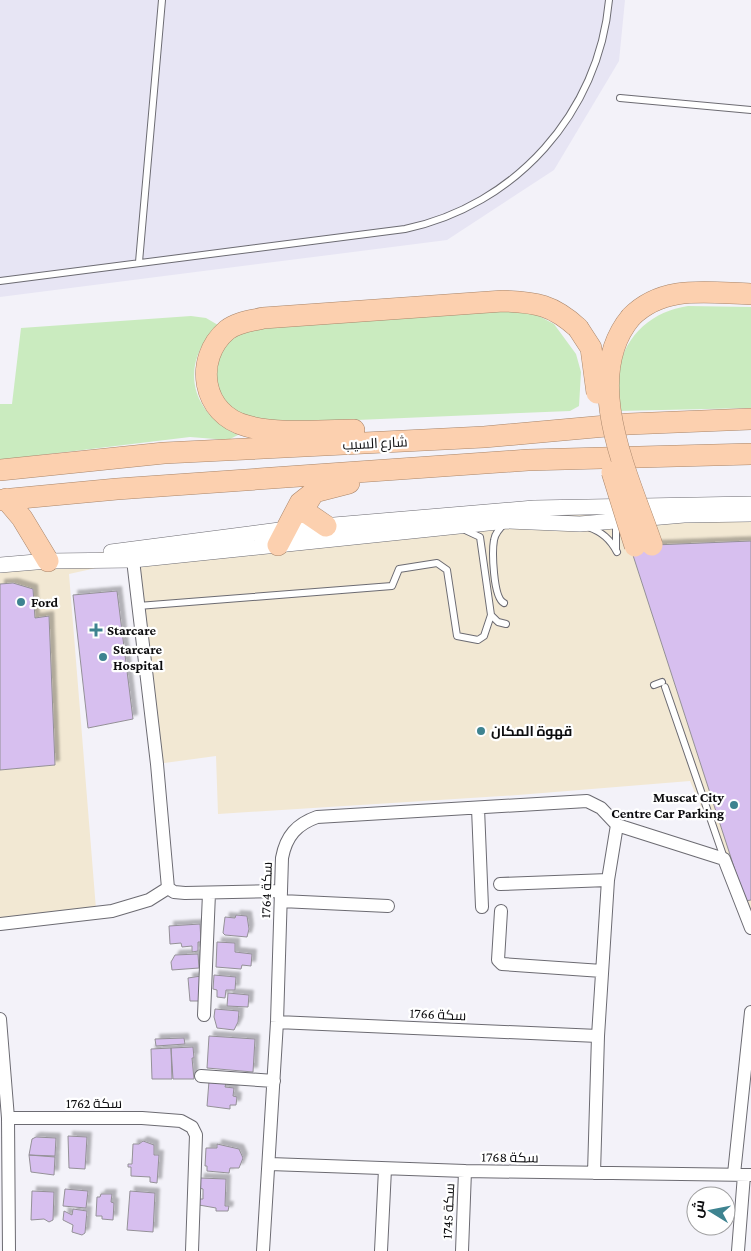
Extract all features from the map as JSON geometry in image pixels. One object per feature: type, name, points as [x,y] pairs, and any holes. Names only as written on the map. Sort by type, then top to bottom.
[{"type":"highway","points":[[630,548],[621,455],[610,402],[610,358],[622,328],[642,306],[655,299],[679,293],[751,294]]},
{"type":"highway","points":[[484,437],[466,431],[274,430],[246,426],[231,420],[217,408],[210,398],[206,372],[209,354],[228,329],[240,323],[263,318],[503,301],[528,302],[547,306],[563,314],[578,328],[591,348],[599,413],[607,456],[630,548]]},
{"type":"highway","name":"شارع السيب","points":[[0,470],[164,453],[484,437],[628,424],[751,419]]},
{"type":"highway","name":"شارع السيب","points":[[3,500],[117,489],[528,460],[751,454]]},
{"type":"highway","points":[[282,537],[300,502],[314,492],[390,471]]},
{"type":"highway","points":[[314,492],[306,505],[307,513],[326,526]]},
{"type":"highway","points":[[3,500],[22,518],[48,561]]},
{"type":"street","points":[[0,565],[48,561],[133,560],[282,537],[326,526],[534,508],[751,504]]},
{"type":"street","points":[[48,561],[67,556],[282,537],[450,527],[507,521],[580,524],[684,515],[751,514]]},
{"type":"street","points":[[133,560],[157,764],[168,888]]},
{"type":"street","name":"سكة 1764","points":[[263,1251],[270,1164],[281,896],[284,848],[288,836],[304,822],[317,817],[588,802],[601,808],[616,825]]},
{"type":"street","points":[[478,808],[482,907]]},
{"type":"street","points":[[594,1173],[602,972],[608,880],[616,825],[724,859],[751,928]]},
{"type":"street","points":[[500,884],[608,880]]},
{"type":"street","points":[[168,888],[179,893],[281,896],[388,906]]},
{"type":"street","points":[[0,924],[112,911],[149,900],[168,888]]},
{"type":"street","points":[[204,1015],[209,893]]},
{"type":"street","points":[[501,911],[498,960],[502,964],[602,972]]},
{"type":"street","points":[[738,1251],[751,1012]]},
{"type":"street","points":[[0,1019],[8,1118],[9,1251]]},
{"type":"street","name":"سكة 1766","points":[[277,1022],[598,1036]]},
{"type":"street","points":[[201,1076],[274,1081]]},
{"type":"street","name":"سكة 1762","points":[[8,1118],[142,1118],[181,1122],[192,1128],[196,1135],[192,1251]]},
{"type":"street","name":"سكة 1768","points":[[270,1164],[465,1172],[743,1175]]},
{"type":"street","points":[[381,1251],[385,1168]]},
{"type":"street","name":"سكة 1745","points":[[462,1251],[465,1172]]},
{"type":"lane","points":[[139,262],[162,0]]},
{"type":"lane","points":[[0,281],[404,229],[441,219],[476,204],[508,183],[532,162],[570,116],[597,61],[605,32],[609,0]]},
{"type":"lane","points":[[620,98],[751,110]]},
{"type":"lane","points":[[616,506],[616,522],[630,548]]},
{"type":"lane","points":[[504,603],[497,595],[494,544],[500,528],[507,521]]},
{"type":"lane","points":[[580,524],[630,548]]},
{"type":"lane","points":[[138,606],[392,586],[399,569],[437,563],[447,570],[457,636],[478,640],[484,636],[491,615],[480,538],[471,531],[450,527]]},
{"type":"lane","points":[[491,615],[498,622],[506,624]]},
{"type":"lane","points":[[654,685],[664,684],[724,859]]},
{"type":"shaded area","points":[[0,0],[625,0],[619,61],[554,170],[447,240],[0,297]]},
{"type":"shaded area","points":[[751,504],[751,928],[747,912],[690,781],[518,795],[218,814],[216,756],[157,764],[132,560],[69,574],[96,909],[0,923],[0,565],[287,529]]},
{"type":"green space","points":[[688,306],[751,307],[751,408],[618,411],[618,374],[628,345],[643,326],[653,319],[663,313]]},
{"type":"green space","points":[[496,308],[533,313],[554,324],[576,354],[581,372],[579,406],[570,411],[286,423],[245,418],[222,403],[213,367],[214,361],[225,345],[247,330]]},
{"type":"green space","points":[[191,316],[206,318],[218,325],[206,340],[198,355],[194,370],[195,386],[200,400],[221,425],[238,435],[228,440],[190,437],[0,460],[0,404],[12,404],[21,328]]},
{"type":"building","name":"Muscat City Centre Car Parking","points":[[751,541],[751,900],[745,901],[630,546]]},
{"type":"building","points":[[13,583],[33,589],[35,618],[49,616],[55,765],[0,770],[0,584]]},
{"type":"building","name":"Starcare Hospital","points":[[117,591],[133,719],[88,728],[73,595]]},
{"type":"building","points":[[236,915],[247,916],[249,929],[247,937],[225,935],[223,933],[225,917],[235,918]]},
{"type":"building","points":[[200,924],[201,942],[198,942],[198,951],[192,952],[192,946],[182,947],[181,943],[170,944],[169,926]]},
{"type":"building","points":[[217,942],[235,943],[235,952],[252,954],[251,966],[242,965],[241,969],[216,967]]},
{"type":"building","points":[[198,954],[199,968],[172,970],[171,962],[175,955]]},
{"type":"building","points":[[214,975],[236,977],[235,990],[226,990],[225,998],[217,997],[217,990],[213,989]]},
{"type":"building","points":[[201,976],[200,1001],[190,1001],[188,978]]},
{"type":"building","points":[[228,993],[249,995],[248,1007],[227,1006]]},
{"type":"building","points":[[215,1009],[239,1011],[238,1022],[234,1030],[217,1028],[214,1017]]},
{"type":"building","points":[[209,1036],[255,1039],[253,1072],[207,1068]]},
{"type":"building","points":[[184,1038],[185,1044],[156,1046],[155,1039]]},
{"type":"building","points":[[193,1047],[194,1079],[173,1079],[171,1048]]},
{"type":"building","points":[[171,1048],[172,1079],[152,1079],[151,1049]]},
{"type":"building","points":[[209,1081],[226,1083],[225,1087],[234,1088],[233,1096],[237,1097],[236,1105],[230,1105],[230,1109],[207,1106]]},
{"type":"building","points":[[68,1136],[87,1137],[85,1169],[69,1168]]},
{"type":"building","points":[[36,1137],[56,1138],[55,1156],[29,1155],[32,1139]]},
{"type":"building","points":[[143,1141],[154,1145],[154,1155],[159,1155],[157,1183],[150,1182],[150,1177],[131,1176],[131,1167],[128,1167],[128,1164],[132,1164],[133,1144],[139,1144]]},
{"type":"building","points":[[217,1144],[239,1149],[243,1158],[239,1168],[230,1168],[229,1173],[207,1171],[207,1166],[205,1166],[206,1148],[217,1148]]},
{"type":"building","points":[[29,1155],[55,1157],[54,1175],[31,1172]]},
{"type":"building","points":[[200,1178],[226,1179],[225,1206],[229,1206],[228,1211],[216,1211],[216,1208],[199,1205],[199,1199],[203,1199],[203,1189],[199,1188]]},
{"type":"building","points":[[65,1189],[88,1191],[86,1208],[63,1206]]},
{"type":"building","points":[[32,1191],[54,1192],[53,1220],[49,1222],[44,1219],[31,1220]]},
{"type":"building","points":[[130,1191],[155,1193],[153,1232],[127,1230]]},
{"type":"building","points":[[101,1194],[112,1194],[111,1202],[114,1203],[113,1220],[102,1219],[102,1216],[96,1216],[97,1197],[100,1197]]},
{"type":"building","points":[[73,1209],[87,1211],[85,1233],[82,1235],[72,1232],[73,1225],[63,1220],[64,1211],[72,1215]]},
{"type":"place","name":"Ford","points":[[21,602]]},
{"type":"place","name":"Starcare","points":[[96,630]]},
{"type":"place","name":"Starcare Hospital","points":[[103,657]]},
{"type":"place","name":"قهوة المكان","points":[[481,731]]},
{"type":"place","name":"Muscat City Centre Car Parking","points":[[734,805]]}]
